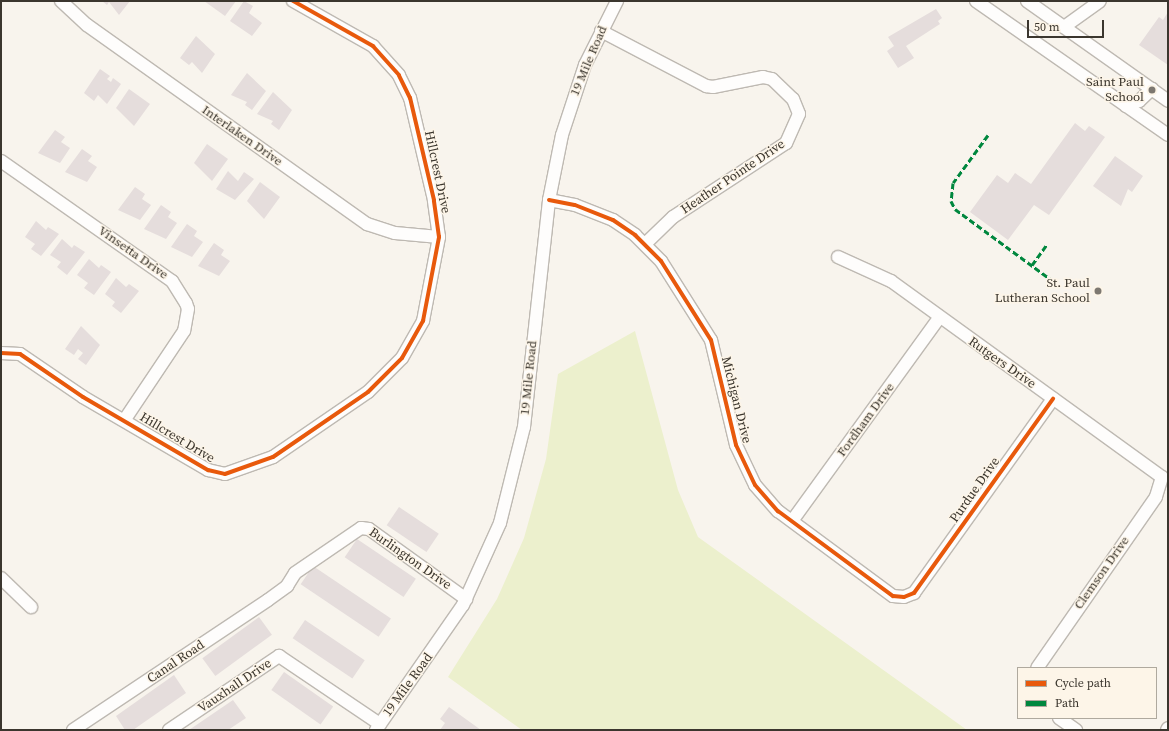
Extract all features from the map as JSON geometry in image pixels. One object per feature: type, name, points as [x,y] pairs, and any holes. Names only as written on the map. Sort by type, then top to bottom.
[{"type":"street","name":"Interlaken Drive","points":[[61,1],[93,29],[367,224],[395,233],[439,237]]},
{"type":"street","name":"Hillcrest Drive","points":[[3,352],[20,354],[62,384],[125,419],[186,458],[220,473],[235,473],[273,457],[368,392],[402,358],[424,321],[439,237],[434,200],[410,98],[399,75],[365,41],[293,1]]},
{"type":"street","name":"19 Mile Road","points":[[378,727],[466,599],[500,523],[519,455],[549,200],[572,101],[601,31],[618,1]]},
{"type":"street","points":[[976,1],[1168,135]]},
{"type":"street","points":[[1028,1],[1168,101]]},
{"type":"street","points":[[1064,28],[1100,1]]},
{"type":"street","name":"Heather Pointe Drive","points":[[601,31],[706,86],[763,77],[772,79],[793,99],[799,114],[786,143],[673,218],[645,244]]},
{"type":"street","points":[[1126,106],[1139,101],[1152,89]]},
{"type":"street","name":"Vinsetta Drive","points":[[1,161],[172,281],[186,303],[188,308],[184,331],[125,419]]},
{"type":"street","name":"Michigan Drive","points":[[549,200],[605,216],[645,244],[661,262],[707,333],[744,466],[765,499],[885,591],[904,597],[914,593]]},
{"type":"street","name":"Rutgers Drive","points":[[838,257],[891,281],[939,318],[1162,476]]},
{"type":"street","name":"Fordham Drive","points":[[792,521],[939,318]]},
{"type":"street","name":"Purdue Drive","points":[[914,593],[1053,399]]},
{"type":"street","name":"Clemson Drive","points":[[1037,667],[1156,497],[1162,476]]},
{"type":"street","name":"Burlington Drive","points":[[278,592],[287,586],[295,573],[366,528],[466,599]]},
{"type":"street","points":[[1,578],[30,607]]},
{"type":"street","name":"Canal Road","points":[[73,730],[278,592]]},
{"type":"street","name":"Vauxhall Drive","points":[[169,730],[279,656],[378,727]]},
{"type":"street","points":[[1060,719],[1076,730]]},
{"type":"green space","points":[[635,331],[678,490],[698,537],[967,730],[522,730],[448,677],[497,599],[524,538],[546,459],[558,374]]},
{"type":"building","points":[[102,1],[130,1],[119,15],[109,2],[107,5]]},
{"type":"building","points":[[204,1],[236,1],[225,16]]},
{"type":"building","points":[[244,1],[253,6],[249,13],[262,23],[252,36],[230,21]]},
{"type":"building","points":[[936,9],[942,18],[938,21],[940,24],[906,46],[914,58],[898,68],[887,51],[894,46],[888,37]]},
{"type":"building","points":[[1168,12],[1168,65],[1139,45],[1159,17],[1163,20]]},
{"type":"building","points":[[196,36],[215,54],[202,73],[192,62],[189,65],[180,58]]},
{"type":"building","points":[[100,69],[110,76],[107,79],[111,82],[113,78],[121,84],[107,104],[98,95],[94,101],[84,93]]},
{"type":"building","points":[[247,73],[266,91],[252,110],[245,105],[247,102],[231,95]]},
{"type":"building","points":[[129,89],[150,104],[134,126],[116,108]]},
{"type":"building","points":[[273,92],[292,110],[279,130],[271,124],[273,121],[257,114]]},
{"type":"building","name":"St. Paul Lutheran School","points":[[1075,123],[1085,131],[1089,126],[1105,137],[1049,215],[1034,205],[1008,240],[970,212],[997,175],[1008,183],[1015,173],[1031,184]]},
{"type":"building","points":[[55,130],[65,137],[61,142],[70,148],[60,163],[38,153]]},
{"type":"building","points":[[207,144],[228,159],[212,181],[194,163]]},
{"type":"building","points":[[82,149],[92,156],[88,161],[97,167],[87,182],[65,172]]},
{"type":"building","points":[[1115,156],[1143,176],[1132,192],[1128,189],[1121,206],[1093,186]]},
{"type":"building","points":[[228,171],[238,181],[244,172],[254,179],[235,200],[216,189]]},
{"type":"building","points":[[260,182],[280,197],[264,219],[247,201]]},
{"type":"building","points":[[135,187],[145,194],[142,199],[151,205],[140,220],[118,210]]},
{"type":"building","points":[[161,205],[171,212],[168,217],[177,223],[166,239],[144,229]]},
{"type":"building","points":[[36,221],[46,230],[48,227],[59,234],[41,256],[31,249],[35,244],[25,237]]},
{"type":"building","points":[[187,224],[197,231],[194,236],[203,242],[192,257],[171,247]]},
{"type":"building","points":[[62,239],[72,248],[74,245],[85,252],[67,275],[57,267],[61,262],[50,255]]},
{"type":"building","points":[[214,243],[224,250],[221,255],[230,261],[219,276],[198,266]]},
{"type":"building","points":[[89,259],[99,268],[101,265],[111,272],[94,295],[84,288],[88,283],[77,275]]},
{"type":"building","points":[[116,278],[126,287],[129,284],[139,291],[121,313],[112,306],[115,302],[105,294]]},
{"type":"building","points":[[81,326],[100,345],[86,365],[78,359],[83,353],[78,349],[74,355],[65,349]]},
{"type":"building","points":[[399,507],[439,534],[426,552],[387,525]]},
{"type":"building","points":[[357,539],[416,579],[404,597],[345,557]]},
{"type":"building","points":[[313,566],[391,619],[379,637],[301,584]]},
{"type":"building","points":[[259,617],[272,635],[215,676],[202,658]]},
{"type":"building","points":[[305,620],[365,660],[352,679],[293,638]]},
{"type":"building","points":[[284,672],[333,706],[321,724],[271,690]]},
{"type":"building","points":[[174,675],[186,693],[133,730],[125,730],[116,716]]},
{"type":"building","points":[[233,700],[246,718],[228,730],[189,730]]},
{"type":"building","points":[[449,707],[481,730],[440,730],[445,723],[440,719]]},
{"type":"marked path","points":[[988,135],[953,183],[951,201],[955,209],[1053,281]]},
{"type":"marked path","points":[[1032,265],[1047,244]]},
{"type":"cycle path","points":[[1,353],[20,354],[83,397],[208,470],[225,474],[273,457],[368,392],[402,358],[423,321],[439,237],[434,200],[410,98],[399,75],[373,46],[293,1]]},
{"type":"cycle path","points":[[549,200],[575,205],[613,220],[635,235],[661,261],[711,340],[736,445],[755,485],[778,511],[893,596],[904,597],[914,593],[1053,399]]},
{"type":"place","name":"Saint Paul School","points":[[1152,90]]},
{"type":"place","name":"St. Paul Lutheran School","points":[[1098,291]]}]
